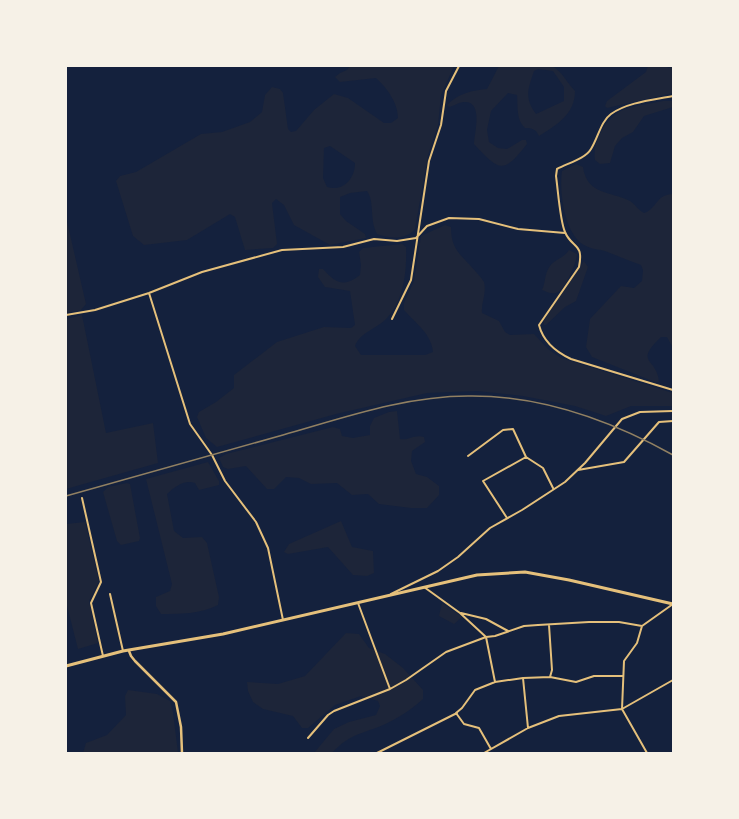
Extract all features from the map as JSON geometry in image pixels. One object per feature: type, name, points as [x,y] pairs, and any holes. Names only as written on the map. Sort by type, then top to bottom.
[{"type":"highway","points":[[66,666],[123,651],[223,634],[477,575],[525,572],[569,580],[673,604]]},
{"type":"street","points":[[392,319],[411,280],[415,262],[416,238],[429,161],[441,125],[443,102],[453,75],[459,66]]},
{"type":"street","points":[[673,96],[628,106],[610,115],[596,136],[591,149],[583,157],[557,169],[556,176],[565,233],[580,250],[579,267],[538,325],[540,331],[557,352],[571,359],[673,390]]},
{"type":"street","points":[[66,315],[95,310],[149,293],[202,272],[282,250],[343,247],[374,239],[397,241],[416,238],[427,226],[449,218],[479,219],[518,229],[565,233]]},
{"type":"street","points":[[149,293],[190,424],[212,455],[225,480],[256,522],[268,548],[283,620]]},
{"type":"street","points":[[391,594],[438,571],[458,557],[490,528],[553,488],[578,470],[622,419],[640,412],[673,411]]},
{"type":"street","points":[[578,470],[624,462],[659,422],[673,421]]},
{"type":"street","points":[[468,456],[503,430],[514,429],[526,457],[543,468],[553,488]]},
{"type":"street","points":[[507,518],[483,481],[526,457]]},
{"type":"street","points":[[82,498],[101,582],[91,603],[103,656]]},
{"type":"street","points":[[424,587],[460,613],[486,637],[495,682]]},
{"type":"street","points":[[110,594],[123,651]]},
{"type":"street","points":[[358,603],[390,689]]},
{"type":"street","points":[[647,753],[622,709],[622,676],[624,661],[637,643],[642,626],[673,604]]},
{"type":"street","points":[[460,613],[486,619],[508,631]]},
{"type":"street","points":[[308,738],[328,715],[334,711],[390,689],[406,680],[446,652],[486,637],[495,636],[524,626],[589,622],[619,622],[642,626]]},
{"type":"street","points":[[549,625],[552,670],[550,678]]},
{"type":"street","points":[[129,650],[131,656],[176,702],[181,727],[182,753]]},
{"type":"street","points":[[377,753],[456,713],[462,708],[475,690],[495,682],[523,678],[550,678],[576,682],[594,676],[622,676]]},
{"type":"street","points":[[523,678],[528,728]]},
{"type":"street","points":[[484,753],[528,728],[558,716],[622,709],[673,680]]},
{"type":"street","points":[[456,713],[464,724],[479,728],[490,749]]},
{"type":"shaded area","points":[[350,66],[454,66],[441,95],[438,125],[428,155],[415,229],[411,233],[398,238],[377,234],[373,222],[371,200],[367,191],[350,193],[340,197],[340,214],[346,221],[365,234],[366,238],[330,245],[294,225],[284,205],[276,199],[272,203],[277,244],[273,248],[245,250],[235,217],[230,214],[187,240],[144,245],[133,236],[116,181],[120,176],[136,172],[201,134],[222,132],[250,122],[262,112],[265,95],[272,87],[280,89],[283,93],[288,129],[291,132],[296,131],[314,110],[334,94],[348,98],[384,123],[391,123],[398,118],[398,112],[394,101],[384,86],[376,78],[340,82],[335,77],[347,70]],"holes":[[[330,146],[355,163],[353,174],[347,183],[338,188],[327,187],[323,178],[324,148]]]},
{"type":"shaded area","points":[[499,66],[552,66],[562,74],[575,91],[572,106],[564,118],[539,136],[535,130],[525,128],[522,125],[518,113],[517,95],[508,93],[491,111],[487,130],[489,142],[498,148],[507,149],[522,140],[526,140],[527,144],[512,161],[501,166],[489,160],[474,144],[476,112],[474,107],[470,103],[464,102],[449,107],[447,105],[451,101],[466,93],[487,89]],"holes":[[[538,69],[553,71],[564,87],[564,101],[536,114],[530,103],[528,93],[534,71]]]},
{"type":"shaded area","points":[[648,66],[664,66],[669,68],[673,66],[673,93],[607,108],[605,106],[607,101],[646,72]]},
{"type":"shaded area","points":[[663,101],[673,101],[673,107],[644,116],[633,132],[622,138],[615,146],[610,163],[600,164],[595,160],[598,138],[611,118],[617,113],[628,108]]},
{"type":"shaded area","points":[[576,164],[583,167],[585,176],[589,183],[594,187],[600,191],[630,201],[644,213],[652,208],[663,196],[673,194],[673,348],[667,337],[661,337],[649,352],[648,357],[655,368],[659,382],[655,382],[592,357],[586,347],[590,319],[621,286],[634,288],[642,281],[643,270],[641,265],[586,246],[579,241],[573,233],[568,223],[562,201],[561,180],[562,171]]},
{"type":"shaded area","points":[[66,217],[86,304],[81,310],[66,313]]},
{"type":"shaded area","points":[[445,225],[451,227],[453,242],[458,252],[484,282],[485,290],[482,313],[499,321],[505,332],[510,335],[534,334],[548,349],[561,358],[673,393],[673,406],[631,406],[606,416],[575,406],[523,396],[477,391],[427,393],[336,414],[217,447],[206,438],[197,417],[199,412],[216,402],[234,388],[234,375],[277,342],[324,327],[351,328],[355,325],[350,291],[325,287],[318,277],[319,269],[323,269],[332,278],[340,282],[349,282],[354,279],[360,275],[361,265],[359,252],[363,248],[402,244],[406,247],[406,256],[405,275],[401,294],[397,303],[393,311],[383,322],[357,341],[355,346],[361,355],[425,355],[433,352],[432,345],[426,334],[404,310],[404,303],[414,281],[421,236]]},
{"type":"shaded area","points":[[569,250],[577,254],[575,263],[564,286],[561,290],[554,293],[542,290],[550,266]]},
{"type":"shaded area","points":[[584,261],[588,267],[576,301],[565,307],[546,325],[544,325],[544,320]]},
{"type":"shaded area","points":[[82,315],[106,433],[153,423],[158,463],[66,489],[66,319]]},
{"type":"shaded area","points":[[397,411],[400,439],[417,436],[424,437],[425,442],[412,451],[411,461],[416,474],[427,477],[439,486],[439,495],[427,508],[411,508],[379,504],[368,494],[352,495],[337,483],[311,484],[299,478],[286,477],[274,489],[267,489],[246,466],[228,469],[223,467],[219,458],[226,454],[333,427],[340,429],[342,436],[353,438],[370,435],[370,426],[374,418],[389,412]]},
{"type":"shaded area","points":[[208,462],[219,481],[219,485],[199,490],[195,483],[187,482],[176,486],[167,494],[174,531],[183,538],[202,537],[207,543],[219,597],[218,605],[197,612],[183,614],[161,614],[156,606],[156,597],[170,591],[172,584],[146,479]]},
{"type":"shaded area","points":[[127,483],[130,484],[140,538],[139,541],[121,545],[117,541],[103,492],[108,487]]},
{"type":"shaded area","points":[[341,521],[352,547],[373,551],[374,573],[367,576],[353,575],[328,547],[288,554],[284,552],[289,544]]},
{"type":"shaded area","points":[[85,522],[99,581],[89,601],[98,643],[78,649],[66,602],[66,524]]},
{"type":"shaded area","points":[[442,603],[462,617],[454,624],[439,616]]},
{"type":"shaded area","points":[[346,633],[359,634],[369,648],[385,654],[403,668],[423,690],[423,699],[393,720],[351,738],[332,753],[314,753],[334,729],[349,722],[376,715],[380,706],[378,701],[361,696],[335,705],[308,728],[302,728],[293,716],[263,709],[253,702],[248,691],[247,682],[278,684],[305,676]]},
{"type":"shaded area","points":[[128,690],[157,694],[170,701],[173,712],[178,753],[83,753],[86,743],[107,735],[126,715],[125,696]]},
{"type":"railway","points":[[66,496],[351,415],[398,404],[444,397],[495,397],[548,405],[600,421],[649,442],[673,455]]}]
